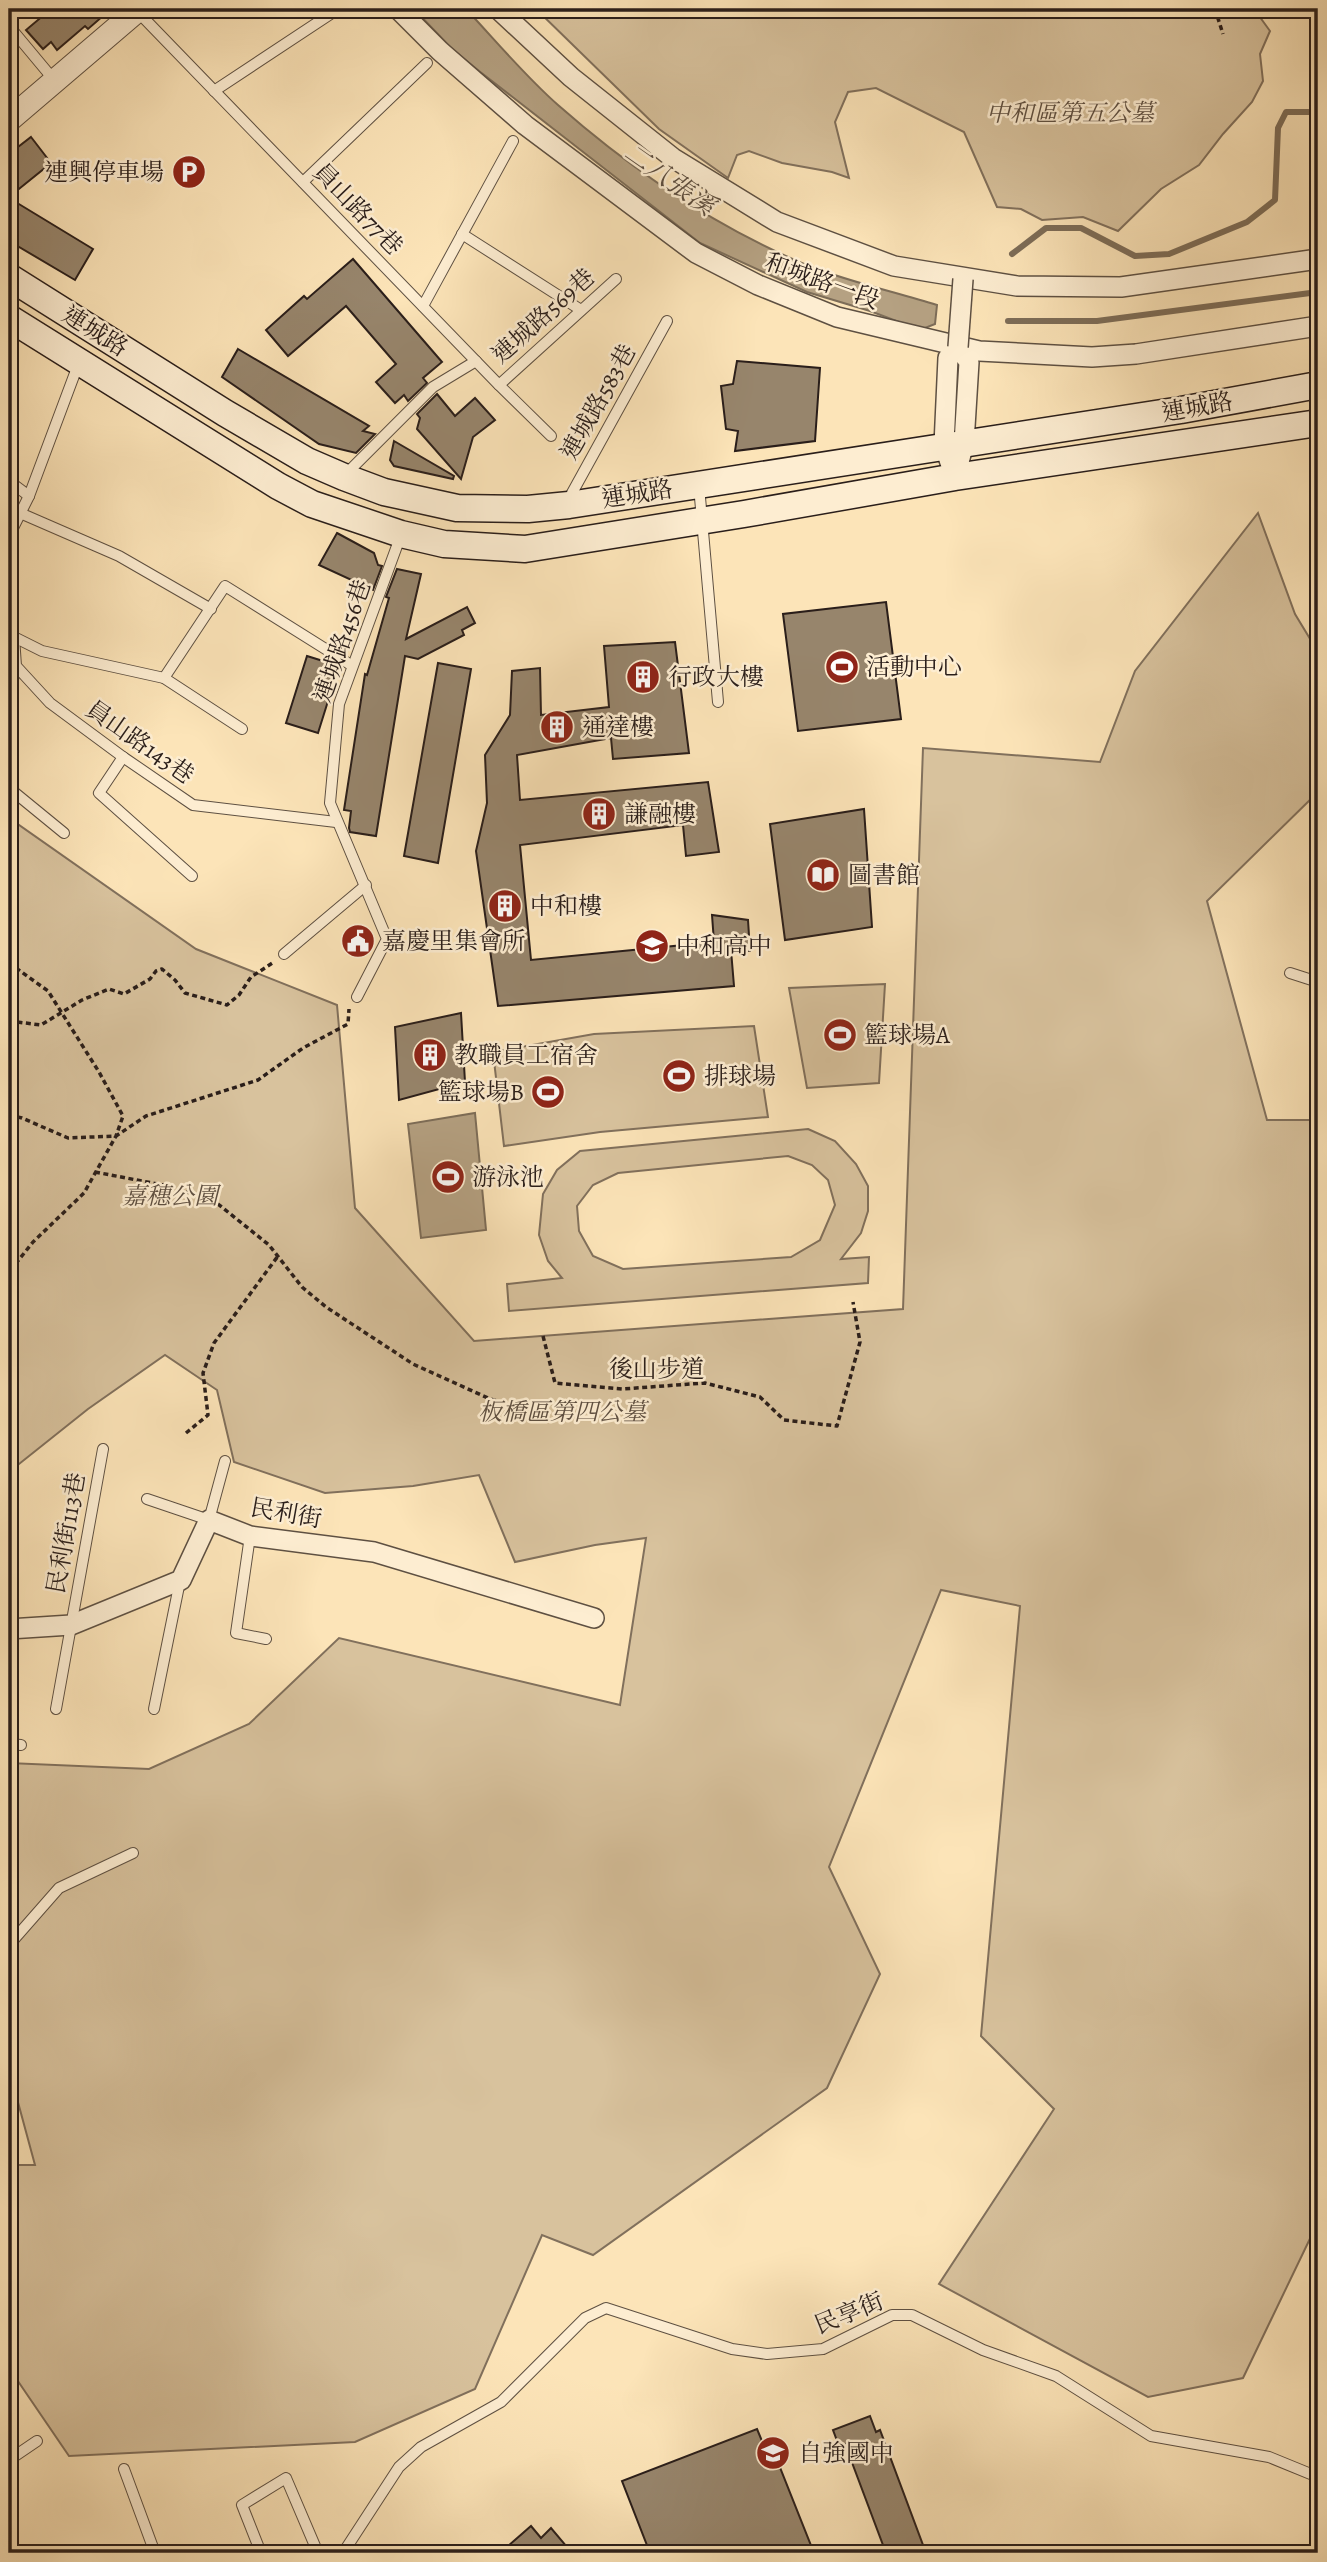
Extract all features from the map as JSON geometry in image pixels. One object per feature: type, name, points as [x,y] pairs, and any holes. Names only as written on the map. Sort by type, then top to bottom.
[{"type":"main road","name":"連城路","points":[[9,277],[307,461],[384,492],[457,509],[528,509],[569,505],[1181,410],[1318,385]]},
{"type":"main road","name":"連城路","points":[[9,318],[278,486],[312,504],[401,534],[444,544],[525,549],[955,477],[1318,423]]},
{"type":"street","points":[[9,120],[137,9]]},
{"type":"street","name":"和城路一段","points":[[398,9],[440,51],[525,125],[696,253],[758,285],[837,317],[958,347],[1018,355],[1092,357],[1136,354],[1318,326]]},
{"type":"street","name":"和城路一段","points":[[498,9],[571,77],[673,158],[777,222],[894,266],[1017,286],[1121,287],[1318,259]]},
{"type":"street","points":[[955,477],[954,444],[969,362],[958,347],[963,279]]},
{"type":"street","points":[[9,1629],[71,1625],[180,1580],[209,1520]]},
{"type":"street","name":"民利街","points":[[209,1520],[250,1536],[374,1552],[594,1618]]},
{"type":"lane","name":"員山路77巷","points":[[137,9],[551,436]]},
{"type":"lane","points":[[214,91],[338,9]]},
{"type":"lane","points":[[9,26],[55,81]]},
{"type":"lane","points":[[303,182],[427,63]]},
{"type":"lane","points":[[423,306],[513,141]]},
{"type":"lane","points":[[462,234],[581,310]]},
{"type":"lane","name":"連城路569巷","points":[[499,385],[616,279]]},
{"type":"lane","name":"連城路583巷","points":[[569,505],[572,493],[667,321]]},
{"type":"lane","name":"連城路569巷","points":[[344,477],[433,387],[476,361]]},
{"type":"lane","points":[[9,536],[29,496],[79,362]]},
{"type":"lane","points":[[9,481],[29,496]]},
{"type":"lane","points":[[699,485],[718,702]]},
{"type":"lane","points":[[20,513],[119,556],[211,609]]},
{"type":"lane","name":"連城路456巷","points":[[357,997],[387,939],[330,803],[339,704],[401,534]]},
{"type":"lane","points":[[164,678],[225,586],[351,665]]},
{"type":"lane","points":[[12,635],[42,651],[164,678],[242,729]]},
{"type":"lane","points":[[9,697],[16,666],[12,635]]},
{"type":"lane","name":"員山路143巷","points":[[16,666],[50,703],[193,805],[336,822]]},
{"type":"lane","points":[[123,757],[99,793],[192,876]]},
{"type":"lane","points":[[9,788],[64,833]]},
{"type":"lane","points":[[284,954],[366,885]]},
{"type":"lane","points":[[1290,973],[1318,982]]},
{"type":"lane","name":"民利街113巷","points":[[56,1709],[103,1449]]},
{"type":"lane","points":[[147,1499],[209,1520],[225,1461]]},
{"type":"lane","points":[[250,1536],[236,1633],[266,1639]]},
{"type":"lane","points":[[154,1709],[180,1580]]},
{"type":"lane","points":[[9,1744],[21,1745]]},
{"type":"lane","points":[[11,1939],[59,1888],[133,1853]]},
{"type":"lane","name":"民享街","points":[[343,2553],[399,2467],[421,2447],[501,2402],[585,2318],[606,2308],[732,2349],[767,2354],[823,2350],[892,2315],[912,2315],[984,2350],[1056,2376],[1151,2436],[1269,2457],[1318,2477]]},
{"type":"lane","points":[[9,2460],[37,2441]]},
{"type":"lane","points":[[124,2469],[155,2553]]},
{"type":"lane","points":[[261,2553],[242,2505],[286,2478],[318,2553]]},
{"type":"path","points":[[1215,9],[1223,34]]},
{"type":"path","points":[[9,1021],[41,1025],[82,1000],[109,989],[124,994],[162,969],[185,993],[227,1006],[239,995],[251,977],[284,954]]},
{"type":"path","points":[[9,963],[48,991],[123,1116],[116,1136],[83,1193],[33,1242],[9,1272]]},
{"type":"path","points":[[9,1115],[68,1138],[116,1136],[146,1116],[258,1080],[303,1048],[348,1024],[348,1010],[357,997]]},
{"type":"path","points":[[95,1172],[168,1186],[213,1200],[269,1245],[302,1287],[326,1307],[413,1364],[488,1398],[542,1416]]},
{"type":"path","points":[[186,1433],[208,1415],[203,1373],[214,1343],[278,1256]]},
{"type":"path","name":"後山步道","points":[[542,1336],[555,1383],[622,1389],[705,1383],[760,1397],[784,1420],[837,1426],[860,1342],[853,1302]]},
{"type":"green space","name":"中和區第五公墓","points":[[536,9],[1258,9],[1257,13],[1270,31],[1260,54],[1263,81],[1252,102],[1199,165],[1161,189],[1118,231],[1083,217],[1042,220],[1021,209],[997,207],[964,132],[876,88],[848,92],[835,122],[849,178],[832,172],[782,163],[749,151],[737,155],[728,178],[659,129]]},
{"type":"green space","points":[[1258,513],[1295,614],[1318,652],[1318,792],[1207,901],[1267,1120],[1318,1120],[1318,2222],[1243,2378],[1148,2397],[939,2284],[1054,2109],[981,2036],[1020,1606],[941,1590],[829,1867],[880,1974],[827,2088],[593,2255],[542,2235],[475,2389],[355,2442],[69,2456],[9,2368],[9,2165],[35,2165],[9,2069],[9,1763],[149,1769],[249,1724],[339,1638],[620,1705],[646,1538],[595,1545],[515,1562],[479,1475],[413,1486],[325,1493],[234,1462],[217,1390],[165,1355],[88,1409],[9,1472],[9,818],[196,949],[337,1005],[355,1208],[474,1341],[903,1309],[923,748],[1100,762],[1135,671]]},
{"type":"green space","name":"籃球場A","points":[[885,984],[879,1083],[807,1088],[789,988]]},
{"type":"green space","name":"排球場","points":[[754,1026],[768,1117],[600,1132],[504,1146],[493,1052],[594,1034]]},
{"type":"green space","points":[[808,1129],[835,1141],[856,1164],[868,1186],[868,1211],[861,1233],[841,1259],[869,1257],[868,1283],[509,1311],[507,1284],[562,1278],[548,1261],[539,1235],[543,1194],[557,1170],[580,1151]],"holes":[[[788,1156],[812,1165],[828,1180],[835,1205],[820,1240],[791,1257],[623,1269],[593,1256],[579,1231],[577,1206],[593,1185],[618,1173]]]},
{"type":"shaded area","points":[[414,9],[466,9],[558,105],[616,153],[677,196],[742,234],[809,266],[937,305],[935,324],[920,330],[807,292],[700,243],[479,71],[451,48]]},
{"type":"shaded area","name":"游泳池","points":[[475,1113],[486,1230],[421,1238],[408,1124]]},
{"type":"building","points":[[51,9],[111,9],[88,29],[85,26],[57,50],[51,42],[43,49],[26,30]]},
{"type":"building","points":[[31,137],[51,163],[9,197],[9,154]]},
{"type":"building","points":[[9,198],[93,249],[75,280],[9,241]]},
{"type":"building","points":[[353,259],[442,362],[423,378],[427,383],[408,401],[404,395],[395,403],[376,382],[396,364],[346,306],[288,356],[266,330],[304,296],[307,299]]},
{"type":"building","points":[[238,349],[369,426],[363,431],[375,434],[356,453],[319,444],[222,377]]},
{"type":"building","points":[[737,361],[820,368],[815,441],[735,451],[738,431],[726,429],[721,386],[733,384]]},
{"type":"building","points":[[437,394],[455,416],[475,398],[495,420],[473,437],[461,479],[417,429],[420,418],[417,414]]},
{"type":"building","points":[[394,441],[454,476],[453,479],[394,466],[390,460]]},
{"type":"building","points":[[337,533],[374,553],[378,565],[382,566],[373,590],[319,565]]},
{"type":"building","points":[[397,569],[421,574],[406,639],[467,607],[475,623],[462,630],[464,635],[418,659],[405,656],[376,836],[350,832],[351,811],[344,810],[365,674],[367,675],[389,598],[386,597]]},
{"type":"building","name":"活動中心","points":[[886,602],[901,719],[798,731],[783,614]]},
{"type":"building","points":[[675,642],[689,753],[613,759],[611,738],[517,755],[520,800],[708,782],[719,852],[686,856],[683,825],[520,845],[531,960],[714,942],[712,915],[748,920],[750,951],[731,950],[734,986],[498,1006],[476,851],[487,803],[485,755],[510,715],[512,671],[540,668],[541,715],[609,707],[604,646]]},
{"type":"building","points":[[307,656],[339,666],[318,733],[286,723]]},
{"type":"building","points":[[438,663],[471,669],[438,863],[404,856]]},
{"type":"building","name":"圖書館","points":[[864,809],[872,927],[785,940],[770,824]]},
{"type":"building","name":"教職員工宿舍","points":[[461,1013],[465,1082],[399,1100],[395,1027]]},
{"type":"building","points":[[870,2416],[876,2432],[880,2430],[926,2553],[886,2553],[845,2444],[839,2446],[833,2430]]},
{"type":"building","points":[[757,2429],[767,2453],[773,2450],[814,2553],[650,2553],[622,2481]]},
{"type":"building","points":[[531,2526],[541,2538],[551,2528],[572,2553],[500,2553]]},
{"type":"waterway","points":[[1012,254],[1046,228],[1081,228],[1135,256],[1169,254],[1247,222],[1275,200],[1278,128],[1286,112],[1318,112]]},
{"type":"waterway","points":[[1008,321],[1097,321],[1318,292]]},
{"type":"place","name":"連興停車場","points":[[189,172]]},
{"type":"place","name":"活動中心","points":[[842,667]]},
{"type":"place","name":"行政大樓","points":[[643,677]]},
{"type":"place","name":"通達樓","points":[[557,727]]},
{"type":"place","name":"謙融樓","points":[[599,814]]},
{"type":"place","name":"圖書館","points":[[823,875]]},
{"type":"place","name":"中和樓","points":[[505,906]]},
{"type":"place","name":"嘉慶里集會所","points":[[358,941]]},
{"type":"place","name":"中和高中","points":[[652,946]]},
{"type":"place","name":"籃球場A","points":[[840,1035]]},
{"type":"place","name":"教職員工宿舍","points":[[430,1055]]},
{"type":"place","name":"排球場","points":[[679,1076]]},
{"type":"place","name":"籃球場B","points":[[548,1092]]},
{"type":"place","name":"游泳池","points":[[448,1177]]},
{"type":"place","name":"自強國中","points":[[773,2453]]},
{"type":"water label","name":"二八張溪","points":[[670,179]]},
{"type":"park label","name":"嘉穗公園","points":[[170,1196]]},
{"type":"park label","name":"板橋區第四公墓","points":[[562,1412]]}]
